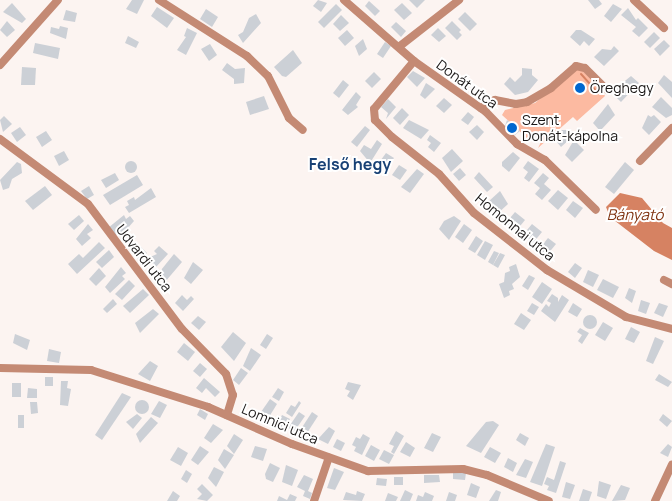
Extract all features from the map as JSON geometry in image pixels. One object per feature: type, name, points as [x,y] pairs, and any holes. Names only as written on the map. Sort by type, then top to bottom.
[{"type":"street","points":[[0,66],[58,0]]},
{"type":"street","points":[[159,0],[172,3],[227,41],[268,76],[290,118],[303,130]]},
{"type":"street","name":"Donát utca","points":[[344,0],[400,46],[414,61],[482,108],[518,144],[557,169],[596,210]]},
{"type":"street","points":[[400,46],[459,0]]},
{"type":"street","points":[[634,0],[664,28]]},
{"type":"street","name":"Homonnai utca","points":[[414,61],[374,109],[375,120],[392,137],[439,174],[479,217],[547,270],[626,317],[672,329]]},
{"type":"street","points":[[482,108],[495,100],[516,104],[528,102],[551,88],[576,66],[585,68],[607,90]]},
{"type":"street","points":[[640,162],[672,128]]},
{"type":"street","name":"Udvardi utca","points":[[0,139],[88,204],[182,328],[226,374],[233,395],[227,415]]},
{"type":"street","points":[[664,280],[672,284]]},
{"type":"street","name":"Lomnici utca","points":[[0,368],[91,370],[227,415],[329,457],[376,473],[463,468],[487,475],[549,501]]},
{"type":"street","points":[[314,501],[329,457]]},
{"type":"street","points":[[656,501],[672,464]]},
{"type":"shaded area","points":[[580,69],[599,85],[605,96],[577,121],[573,117],[538,148],[541,142],[532,132],[527,138],[502,115],[505,110],[535,103],[572,72]]},
{"type":"water","name":"Bányató","points":[[620,193],[642,198],[663,223],[672,228],[672,260],[654,251],[610,217],[606,207]]},
{"type":"building","points":[[132,0],[144,0],[137,14],[126,9]]},
{"type":"building","points":[[318,0],[327,3],[321,12],[313,6]]},
{"type":"building","points":[[409,0],[425,0],[417,8]]},
{"type":"building","points":[[588,0],[599,0],[602,4],[595,9]]},
{"type":"building","points":[[369,1],[380,11],[375,16],[365,6]]},
{"type":"building","points":[[12,3],[26,19],[22,23],[3,12]]},
{"type":"building","points":[[402,3],[412,13],[404,20],[394,10]]},
{"type":"building","points":[[336,4],[342,10],[324,28],[318,22]]},
{"type":"building","points":[[613,4],[622,9],[611,22],[604,16]]},
{"type":"building","points":[[157,7],[174,18],[167,28],[151,16]]},
{"type":"building","points":[[628,8],[636,20],[638,18],[648,28],[639,37],[632,31],[636,27],[621,15]]},
{"type":"building","points":[[206,9],[218,17],[212,27],[200,19]]},
{"type":"building","points":[[66,10],[77,13],[75,22],[63,20]]},
{"type":"building","points":[[465,12],[477,24],[470,31],[458,19]]},
{"type":"building","points":[[256,14],[261,23],[243,43],[238,35],[243,32],[249,18]]},
{"type":"building","points":[[341,15],[349,23],[340,31],[333,24]]},
{"type":"building","points":[[7,21],[15,30],[7,37],[0,30]]},
{"type":"building","points":[[452,21],[461,30],[459,32],[462,35],[457,40],[445,28]]},
{"type":"building","points":[[396,22],[406,31],[401,37],[391,27]]},
{"type":"building","points":[[60,26],[68,28],[66,39],[50,33],[51,27],[59,29]]},
{"type":"building","points":[[187,28],[197,33],[186,55],[177,50],[186,37],[184,36]]},
{"type":"building","points":[[438,28],[446,36],[439,42],[431,35]]},
{"type":"building","points":[[347,30],[354,38],[345,46],[338,38]]},
{"type":"building","points":[[576,30],[581,30],[595,39],[589,46],[584,41],[580,46],[570,37]]},
{"type":"building","points":[[654,32],[660,38],[650,48],[644,42]]},
{"type":"building","points":[[128,36],[139,42],[136,48],[125,43]]},
{"type":"building","points":[[363,39],[367,49],[359,56],[355,46]]},
{"type":"building","points":[[664,40],[670,46],[660,56],[654,49]]},
{"type":"building","points":[[385,42],[391,46],[383,58],[377,54]]},
{"type":"building","points":[[35,43],[60,48],[58,59],[33,53]]},
{"type":"building","points":[[210,44],[217,55],[209,61],[201,49]]},
{"type":"building","points":[[614,46],[619,51],[604,66],[594,57],[602,49],[611,50]]},
{"type":"building","points":[[293,50],[302,63],[286,77],[282,76],[274,67]]},
{"type":"building","points":[[227,63],[235,69],[245,68],[244,83],[234,84],[234,79],[222,70]]},
{"type":"building","points":[[22,67],[36,68],[35,85],[21,85]]},
{"type":"building","points":[[522,68],[532,69],[532,75],[538,80],[528,92],[515,95],[504,84],[510,77],[515,82],[522,75]]},
{"type":"building","points":[[413,71],[425,78],[417,87],[407,77]]},
{"type":"building","points":[[374,72],[381,79],[372,88],[365,81]]},
{"type":"building","points":[[664,75],[672,82],[672,98],[658,83]]},
{"type":"building","points":[[631,76],[639,83],[621,102],[614,95],[617,91],[615,89]]},
{"type":"building","points":[[343,80],[349,85],[339,98],[333,93]]},
{"type":"building","points":[[426,83],[435,89],[425,99],[420,95]]},
{"type":"building","points":[[356,92],[361,97],[356,105],[358,107],[348,115],[342,110]]},
{"type":"building","points":[[264,96],[269,109],[250,115],[246,102]]},
{"type":"building","points":[[661,97],[672,108],[672,115],[666,118],[652,107]]},
{"type":"building","points":[[444,98],[452,105],[444,113],[436,106]]},
{"type":"building","points":[[388,99],[396,107],[386,119],[388,113],[381,107]]},
{"type":"building","points":[[608,104],[615,115],[600,131],[593,123]]},
{"type":"building","points":[[402,108],[409,115],[400,125],[393,118]]},
{"type":"building","points":[[468,112],[474,117],[468,125],[461,120]]},
{"type":"building","points":[[648,115],[651,117],[654,115],[661,122],[649,135],[642,128]]},
{"type":"building","points":[[4,116],[12,124],[3,132],[0,120]]},
{"type":"building","points":[[409,120],[429,130],[421,139],[403,128]]},
{"type":"building","name":"Szent Donát-kápolna","points":[[507,120],[520,131],[515,135],[505,126]]},
{"type":"building","points":[[477,125],[484,132],[477,140],[469,132]]},
{"type":"building","points":[[365,126],[370,130],[357,147],[351,142]]},
{"type":"building","points":[[20,127],[26,135],[17,142],[11,133]]},
{"type":"building","points":[[562,130],[569,130],[570,139],[561,147],[556,141]]},
{"type":"building","points":[[46,131],[52,140],[42,147],[36,137]]},
{"type":"building","points":[[430,135],[441,143],[434,152],[428,147],[431,143],[427,140]]},
{"type":"building","points":[[377,140],[382,144],[370,163],[360,151],[364,145],[371,149]]},
{"type":"building","points":[[574,140],[584,150],[572,162],[565,155]]},
{"type":"building","points":[[452,149],[463,161],[451,172],[442,158]]},
{"type":"building","points":[[64,151],[69,160],[59,166],[54,156]]},
{"type":"building","points":[[513,152],[520,158],[509,172],[502,166],[502,162]]},
{"type":"building","points":[[386,153],[394,158],[386,169],[378,164]]},
{"type":"building","points":[[129,161],[133,161],[137,167],[133,173],[129,173],[125,169],[125,165]]},
{"type":"building","points":[[528,161],[539,169],[529,182],[524,178],[528,172],[523,168]]},
{"type":"building","points":[[17,162],[21,164],[22,173],[12,179],[9,188],[3,190],[0,180]]},
{"type":"building","points":[[625,162],[634,170],[614,194],[605,187]]},
{"type":"building","points":[[399,165],[407,170],[400,180],[392,175]]},
{"type":"building","points":[[460,168],[466,175],[459,181],[453,174]]},
{"type":"building","points":[[417,169],[424,174],[410,193],[401,187]]},
{"type":"building","points":[[479,172],[493,187],[487,192],[474,178]]},
{"type":"building","points":[[115,173],[119,180],[106,188],[101,180]]},
{"type":"building","points":[[543,173],[549,178],[544,184],[551,190],[542,200],[535,194],[540,188],[534,183]]},
{"type":"building","points":[[137,175],[143,185],[110,205],[103,195]]},
{"type":"building","points":[[45,186],[52,195],[33,210],[25,201]]},
{"type":"building","points":[[89,186],[94,195],[87,199],[81,191]]},
{"type":"building","points":[[151,188],[156,197],[129,213],[125,207],[129,205],[127,201],[134,197],[135,200]]},
{"type":"building","points":[[558,190],[568,198],[558,210],[548,201]]},
{"type":"building","points":[[500,191],[508,204],[496,215],[488,202]]},
{"type":"building","points":[[573,201],[583,208],[575,218],[566,210]]},
{"type":"building","points":[[515,212],[525,220],[516,231],[506,223]]},
{"type":"building","points":[[79,215],[84,221],[74,230],[68,224]]},
{"type":"building","points":[[124,215],[126,219],[130,216],[134,221],[120,237],[118,234],[114,236],[108,228]]},
{"type":"building","points":[[454,216],[461,221],[449,240],[439,229],[444,221]]},
{"type":"building","points":[[88,224],[93,230],[87,234],[91,238],[82,246],[76,239]]},
{"type":"building","points":[[464,224],[472,230],[463,243],[455,237]]},
{"type":"building","points":[[532,224],[542,232],[533,243],[528,238],[531,234],[527,230]]},
{"type":"building","points":[[476,236],[483,241],[475,253],[468,249]]},
{"type":"building","points":[[548,238],[556,244],[547,255],[539,249]]},
{"type":"building","points":[[485,241],[493,245],[485,260],[477,255]]},
{"type":"building","points":[[99,242],[105,248],[77,274],[68,264],[79,254],[83,258]]},
{"type":"building","points":[[140,246],[147,253],[139,260],[133,253]]},
{"type":"building","points":[[159,246],[168,254],[156,267],[148,258],[157,254],[154,251]]},
{"type":"building","points":[[109,250],[114,257],[102,268],[96,262]]},
{"type":"building","points":[[494,251],[499,253],[493,265],[488,262]]},
{"type":"building","points":[[500,253],[505,255],[498,268],[493,265]]},
{"type":"building","points":[[174,254],[182,262],[165,282],[157,275]]},
{"type":"building","points":[[193,262],[203,270],[191,284],[184,278]]},
{"type":"building","points":[[575,263],[582,268],[575,278],[568,272]]},
{"type":"building","points":[[516,264],[520,277],[512,284],[514,289],[509,291],[510,295],[504,298],[499,284],[504,282],[505,273],[510,271],[509,267]]},
{"type":"building","points":[[121,267],[126,273],[122,276],[125,279],[110,293],[105,287]]},
{"type":"building","points":[[99,268],[106,276],[96,286],[89,279]]},
{"type":"building","points":[[588,270],[599,275],[593,287],[583,282]]},
{"type":"building","points":[[529,275],[535,278],[528,290],[522,286]]},
{"type":"building","points":[[603,279],[619,287],[613,298],[597,290]]},
{"type":"building","points":[[129,280],[135,286],[122,300],[115,294]]},
{"type":"building","points":[[542,282],[552,289],[542,304],[532,297]]},
{"type":"building","points":[[629,288],[636,291],[632,303],[625,298]]},
{"type":"building","points":[[143,289],[149,295],[130,313],[123,306]]},
{"type":"building","points":[[552,294],[558,298],[558,302],[562,295],[569,300],[555,322],[541,311],[546,304],[549,307],[551,303],[547,301]]},
{"type":"building","points":[[182,295],[187,300],[191,296],[194,299],[183,311],[175,303]]},
{"type":"building","points":[[113,299],[117,304],[107,313],[103,309]]},
{"type":"building","points":[[641,300],[650,303],[646,314],[638,311]]},
{"type":"building","points":[[532,303],[539,307],[534,315],[527,311]]},
{"type":"building","points":[[573,303],[582,309],[577,317],[568,312]]},
{"type":"building","points":[[659,303],[668,306],[663,317],[654,313]]},
{"type":"building","points":[[153,309],[159,314],[140,333],[135,323]]},
{"type":"building","points":[[521,313],[531,320],[524,330],[514,324]]},
{"type":"building","points":[[590,315],[595,317],[597,322],[595,327],[590,329],[585,327],[583,322],[585,317]]},
{"type":"building","points":[[198,316],[206,322],[199,330],[191,323]]},
{"type":"building","points":[[603,322],[613,328],[605,341],[595,335]]},
{"type":"building","points":[[631,327],[640,332],[634,343],[625,339]]},
{"type":"building","points":[[580,328],[589,333],[582,344],[578,341],[582,335],[577,332]]},
{"type":"building","points":[[233,332],[246,343],[234,361],[221,347]]},
{"type":"building","points":[[15,334],[30,340],[27,350],[13,343]]},
{"type":"building","points":[[267,334],[273,338],[266,349],[260,345]]},
{"type":"building","points":[[655,337],[664,341],[653,364],[646,361]]},
{"type":"building","points":[[184,343],[195,352],[188,361],[177,352]]},
{"type":"building","points":[[251,348],[261,355],[250,371],[243,366]]},
{"type":"building","points":[[49,349],[61,352],[59,363],[47,361]]},
{"type":"building","points":[[150,361],[158,366],[150,381],[138,374]]},
{"type":"building","points":[[200,363],[207,369],[200,377],[193,371]]},
{"type":"building","points":[[241,368],[248,373],[239,385],[233,380]]},
{"type":"building","points":[[659,374],[672,382],[668,387],[655,380]]},
{"type":"building","points":[[45,377],[53,377],[53,386],[45,386]]},
{"type":"building","points":[[204,378],[220,392],[215,397],[206,388],[202,393],[196,388]]},
{"type":"building","points":[[61,381],[68,381],[67,388],[71,389],[68,406],[60,405]]},
{"type":"building","points":[[348,382],[361,385],[353,400],[347,396],[350,391],[345,389]]},
{"type":"building","points":[[12,383],[21,383],[21,397],[12,397]]},
{"type":"building","points":[[28,388],[37,389],[37,398],[27,398]]},
{"type":"building","points":[[278,388],[284,392],[279,401],[272,397]]},
{"type":"building","points":[[122,393],[131,397],[102,440],[95,435]]},
{"type":"building","points":[[270,399],[277,404],[269,417],[261,412]]},
{"type":"building","points":[[139,400],[145,400],[149,407],[145,414],[139,414],[135,410],[135,404]]},
{"type":"building","points":[[159,401],[167,405],[160,418],[151,414]]},
{"type":"building","points":[[299,401],[301,403],[292,417],[286,413],[291,405],[295,407]]},
{"type":"building","points":[[30,402],[37,402],[38,413],[31,414]]},
{"type":"building","points":[[200,409],[208,414],[205,420],[197,415]]},
{"type":"building","points":[[299,412],[305,416],[294,432],[288,428]]},
{"type":"building","points":[[312,412],[318,416],[307,433],[301,429]]},
{"type":"building","points":[[137,414],[142,418],[133,429],[126,422]]},
{"type":"building","points":[[663,414],[672,421],[667,427],[659,420]]},
{"type":"building","points":[[18,415],[24,415],[24,428],[18,428]]},
{"type":"building","points":[[282,415],[290,419],[284,430],[276,426]]},
{"type":"building","points":[[151,417],[158,423],[140,443],[136,434]]},
{"type":"building","points":[[493,421],[499,425],[481,453],[466,446],[486,422]]},
{"type":"building","points":[[213,424],[223,430],[211,443],[204,438]]},
{"type":"building","points":[[329,427],[335,431],[328,444],[318,439]]},
{"type":"building","points":[[396,431],[404,436],[394,454],[391,452],[394,446],[389,444]]},
{"type":"building","points":[[432,433],[441,437],[433,452],[424,448]]},
{"type":"building","points":[[520,433],[529,438],[525,446],[516,440]]},
{"type":"building","points":[[234,434],[243,440],[234,454],[227,446]]},
{"type":"building","points":[[363,434],[370,438],[362,455],[354,451],[356,447],[352,445],[356,437],[360,439]]},
{"type":"building","points":[[337,439],[345,443],[341,451],[333,447]]},
{"type":"building","points":[[406,442],[415,448],[410,457],[400,452]]},
{"type":"building","points":[[546,444],[555,447],[542,486],[530,482]]},
{"type":"building","points":[[668,444],[672,447],[668,457],[660,453]]},
{"type":"building","points":[[371,445],[380,450],[374,461],[365,456]]},
{"type":"building","points":[[200,446],[209,452],[198,465],[191,460]]},
{"type":"building","points":[[255,446],[267,449],[263,461],[251,457]]},
{"type":"building","points":[[178,447],[188,453],[181,466],[170,460]]},
{"type":"building","points":[[490,447],[501,453],[495,463],[484,457]]},
{"type":"building","points":[[224,449],[234,455],[225,469],[218,460]]},
{"type":"building","points":[[384,450],[394,455],[389,464],[379,459]]},
{"type":"building","points":[[508,458],[517,463],[513,472],[504,467]]},
{"type":"building","points":[[525,459],[533,462],[526,478],[516,475]]},
{"type":"building","points":[[560,461],[566,463],[556,493],[547,490],[549,486],[544,484],[547,477],[554,480]]},
{"type":"building","points":[[270,463],[280,468],[273,482],[266,479],[265,474]]},
{"type":"building","points":[[286,465],[298,470],[292,486],[282,482]]},
{"type":"building","points":[[214,467],[224,472],[216,487],[208,478]]},
{"type":"building","points":[[334,468],[344,472],[335,490],[327,488]]},
{"type":"building","points":[[186,470],[192,474],[187,483],[181,479]]},
{"type":"building","points":[[453,472],[466,473],[465,480],[453,479]]},
{"type":"building","points":[[304,475],[313,479],[308,491],[312,493],[310,499],[303,496],[305,491],[297,487]]},
{"type":"building","points":[[424,475],[439,475],[440,482],[424,483]]},
{"type":"building","points":[[394,477],[403,477],[403,485],[394,485]]},
{"type":"building","points":[[377,478],[387,479],[386,486],[376,485]]},
{"type":"building","points":[[599,481],[611,485],[606,499],[597,496]]},
{"type":"building","points":[[566,482],[575,485],[570,499],[562,497]]},
{"type":"building","points":[[471,483],[480,487],[476,498],[467,495]]},
{"type":"building","points":[[202,484],[213,495],[207,501],[197,499],[202,494],[197,489]]},
{"type":"building","points":[[621,485],[630,488],[625,500],[612,501]]},
{"type":"building","points":[[583,489],[592,492],[589,501],[579,501]]},
{"type":"building","points":[[405,490],[413,494],[410,501],[400,501]]},
{"type":"building","points":[[496,490],[501,492],[498,501],[489,501]]},
{"type":"building","points":[[173,491],[180,496],[177,501],[167,501]]},
{"type":"building","points":[[357,491],[365,494],[362,501],[343,500],[346,492],[356,495]]},
{"type":"building","points":[[425,492],[434,496],[432,501],[416,501],[418,495],[423,497]]},
{"type":"building","points":[[449,492],[457,495],[455,501],[446,501]]},
{"type":"building","points":[[388,493],[398,497],[396,501],[385,501]]},
{"type":"building","points":[[290,494],[297,497],[295,501],[277,501],[279,496],[287,500]]},
{"type":"waterway","points":[[581,74],[597,92]]},
{"type":"place","name":"Öreghegy","points":[[580,88]]},
{"type":"place","name":"Szent Donát-kápolna","points":[[512,128]]},
{"type":"district","name":"Felső hegy","points":[[350,164]]}]
